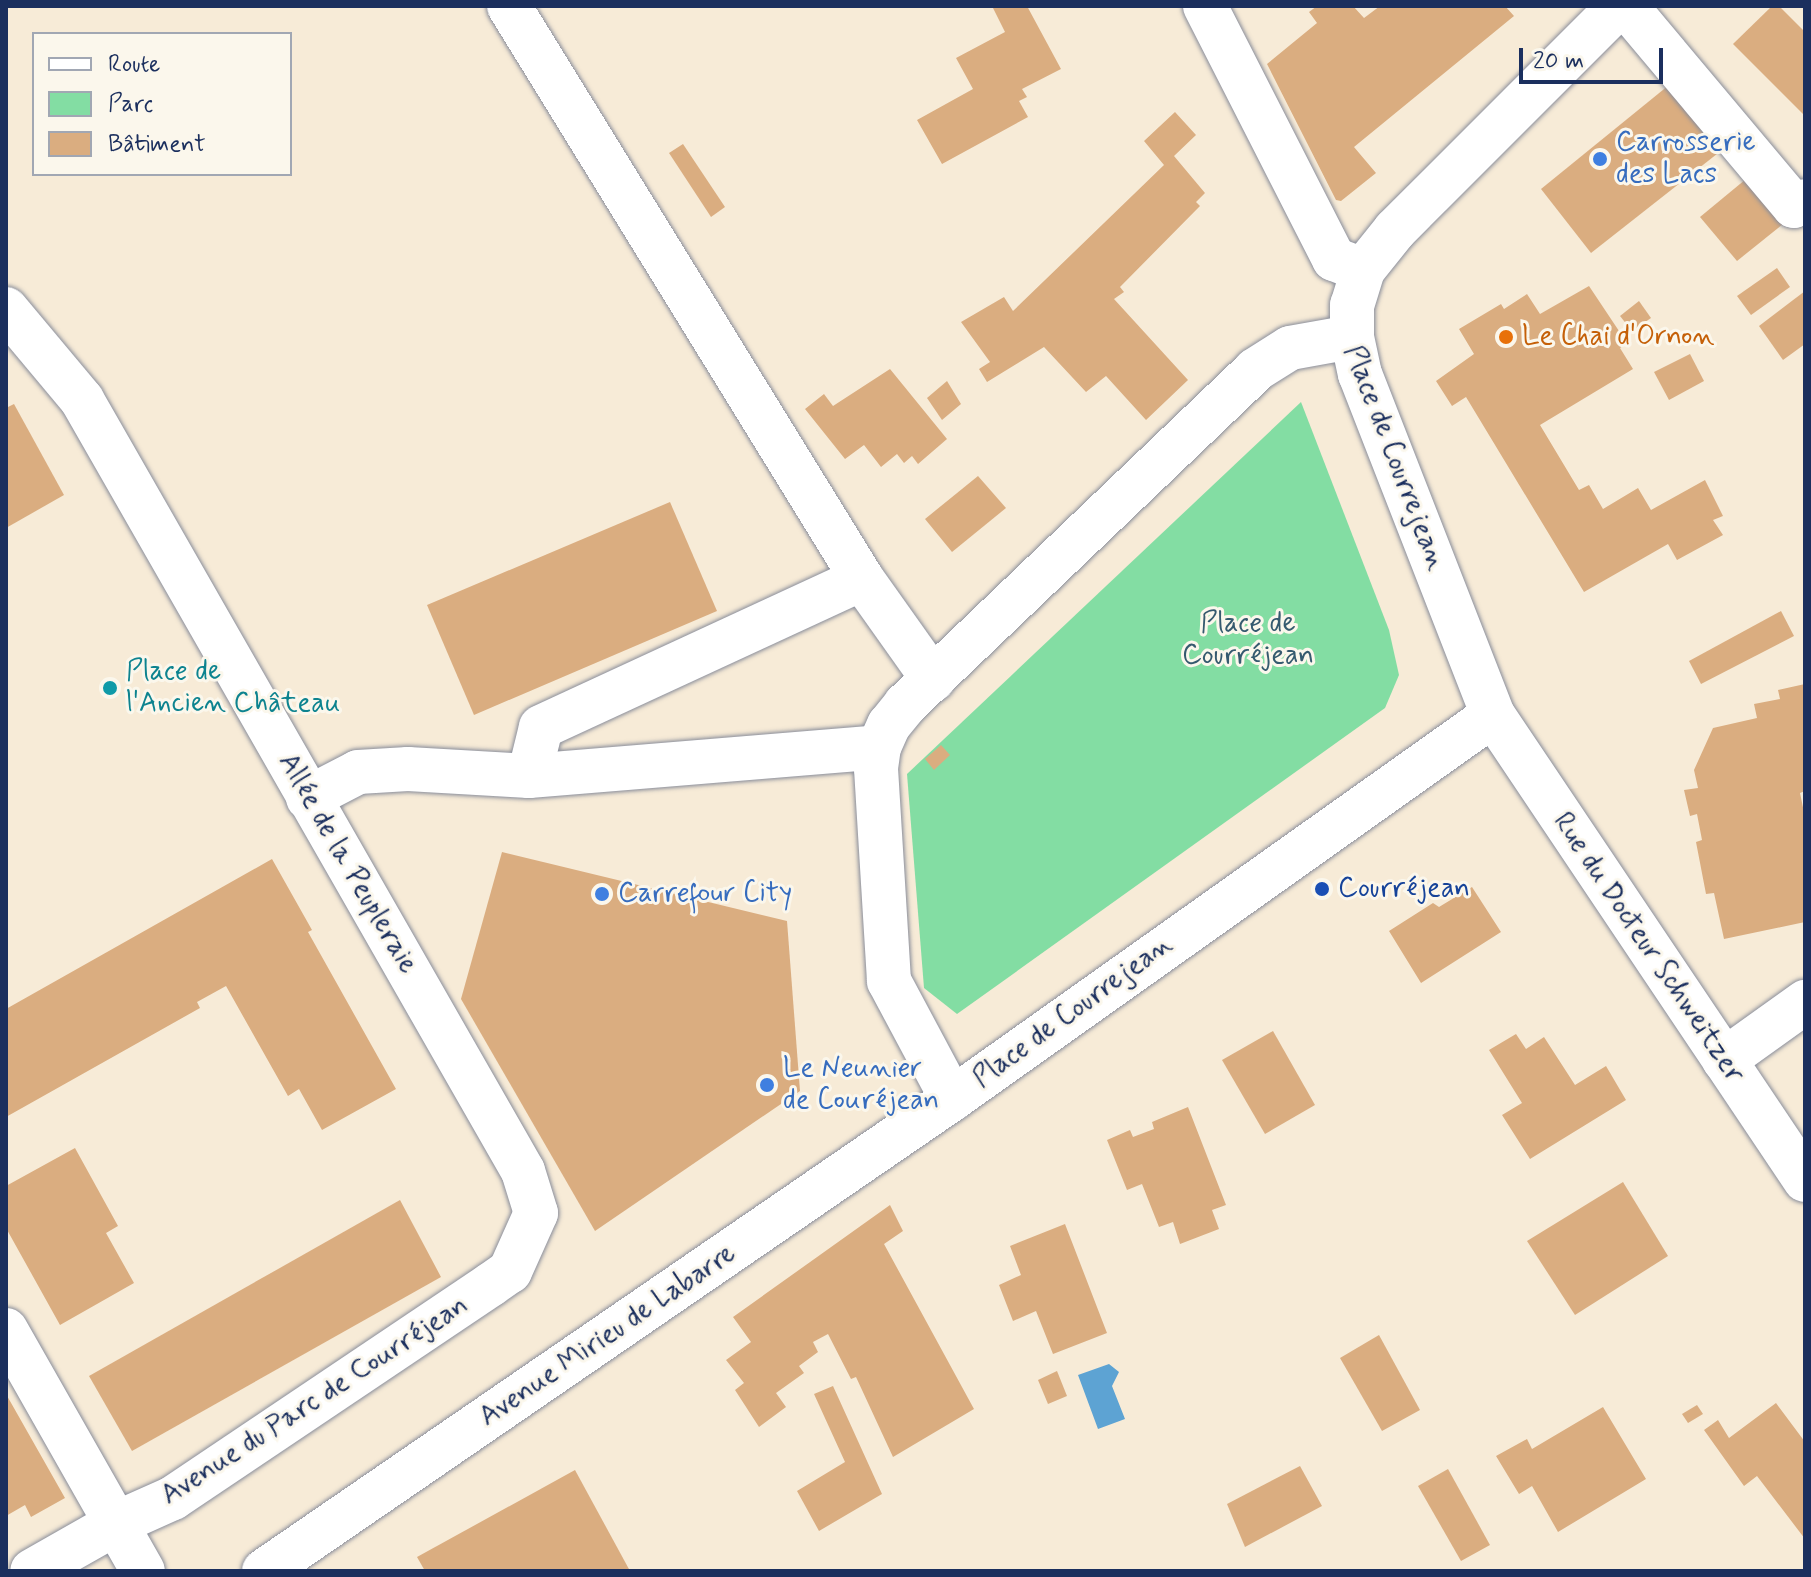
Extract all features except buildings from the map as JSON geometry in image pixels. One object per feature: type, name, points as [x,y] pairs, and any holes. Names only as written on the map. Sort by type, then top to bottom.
[{"type":"street","points":[[509,6],[862,579],[933,679]]},
{"type":"street","points":[[1205,6],[1334,259],[1363,270]]},
{"type":"street","points":[[1352,337],[1352,305],[1363,270],[1395,230],[1619,6]]},
{"type":"street","points":[[1626,6],[1794,206],[1805,201]]},
{"type":"street","name":"Allée de la Peupleraie","points":[[6,309],[82,400],[523,1171],[536,1213],[510,1271]]},
{"type":"street","name":"Place de Courrejean","points":[[1352,337],[1360,374],[1493,715],[952,1099],[889,981],[876,768],[879,747],[889,725],[933,679],[1255,370],[1290,348],[1352,337]]},
{"type":"street","points":[[529,776],[541,727],[862,579]]},
{"type":"street","name":"Rue du Docteur Schweitzer","points":[[1493,715],[1805,1180]]},
{"type":"street","points":[[308,798],[358,772],[408,769],[529,776],[879,747]]},
{"type":"street","points":[[1724,1060],[1805,1002]]},
{"type":"street","name":"Avenue Mirieu de Labarre","points":[[264,1571],[952,1099]]},
{"type":"street","name":"Avenue du Parc de Courréjean","points":[[32,1571],[115,1524],[173,1498],[510,1271]]},
{"type":"street","points":[[6,1330],[143,1571]]},
{"type":"green space","name":"Place de Courréjean","points":[[1301,402],[1389,630],[1399,675],[1385,708],[957,1014],[924,988],[907,774]]},
{"type":"water","points":[[1109,1364],[1119,1372],[1112,1386],[1125,1419],[1098,1429],[1078,1375]]},
{"type":"place","name":"Carrosserie des Lacs","points":[[1600,159]]},
{"type":"place","name":"Le Chai d'Ornon","points":[[1506,337]]},
{"type":"place","name":"Place de l'Ancien Château","points":[[110,688]]},
{"type":"place","name":"Courréjean","points":[[1322,889]]},
{"type":"place","name":"Carrefour City","points":[[602,894]]},
{"type":"place","name":"Le Neunier de Couréjean","points":[[767,1085]]}]
